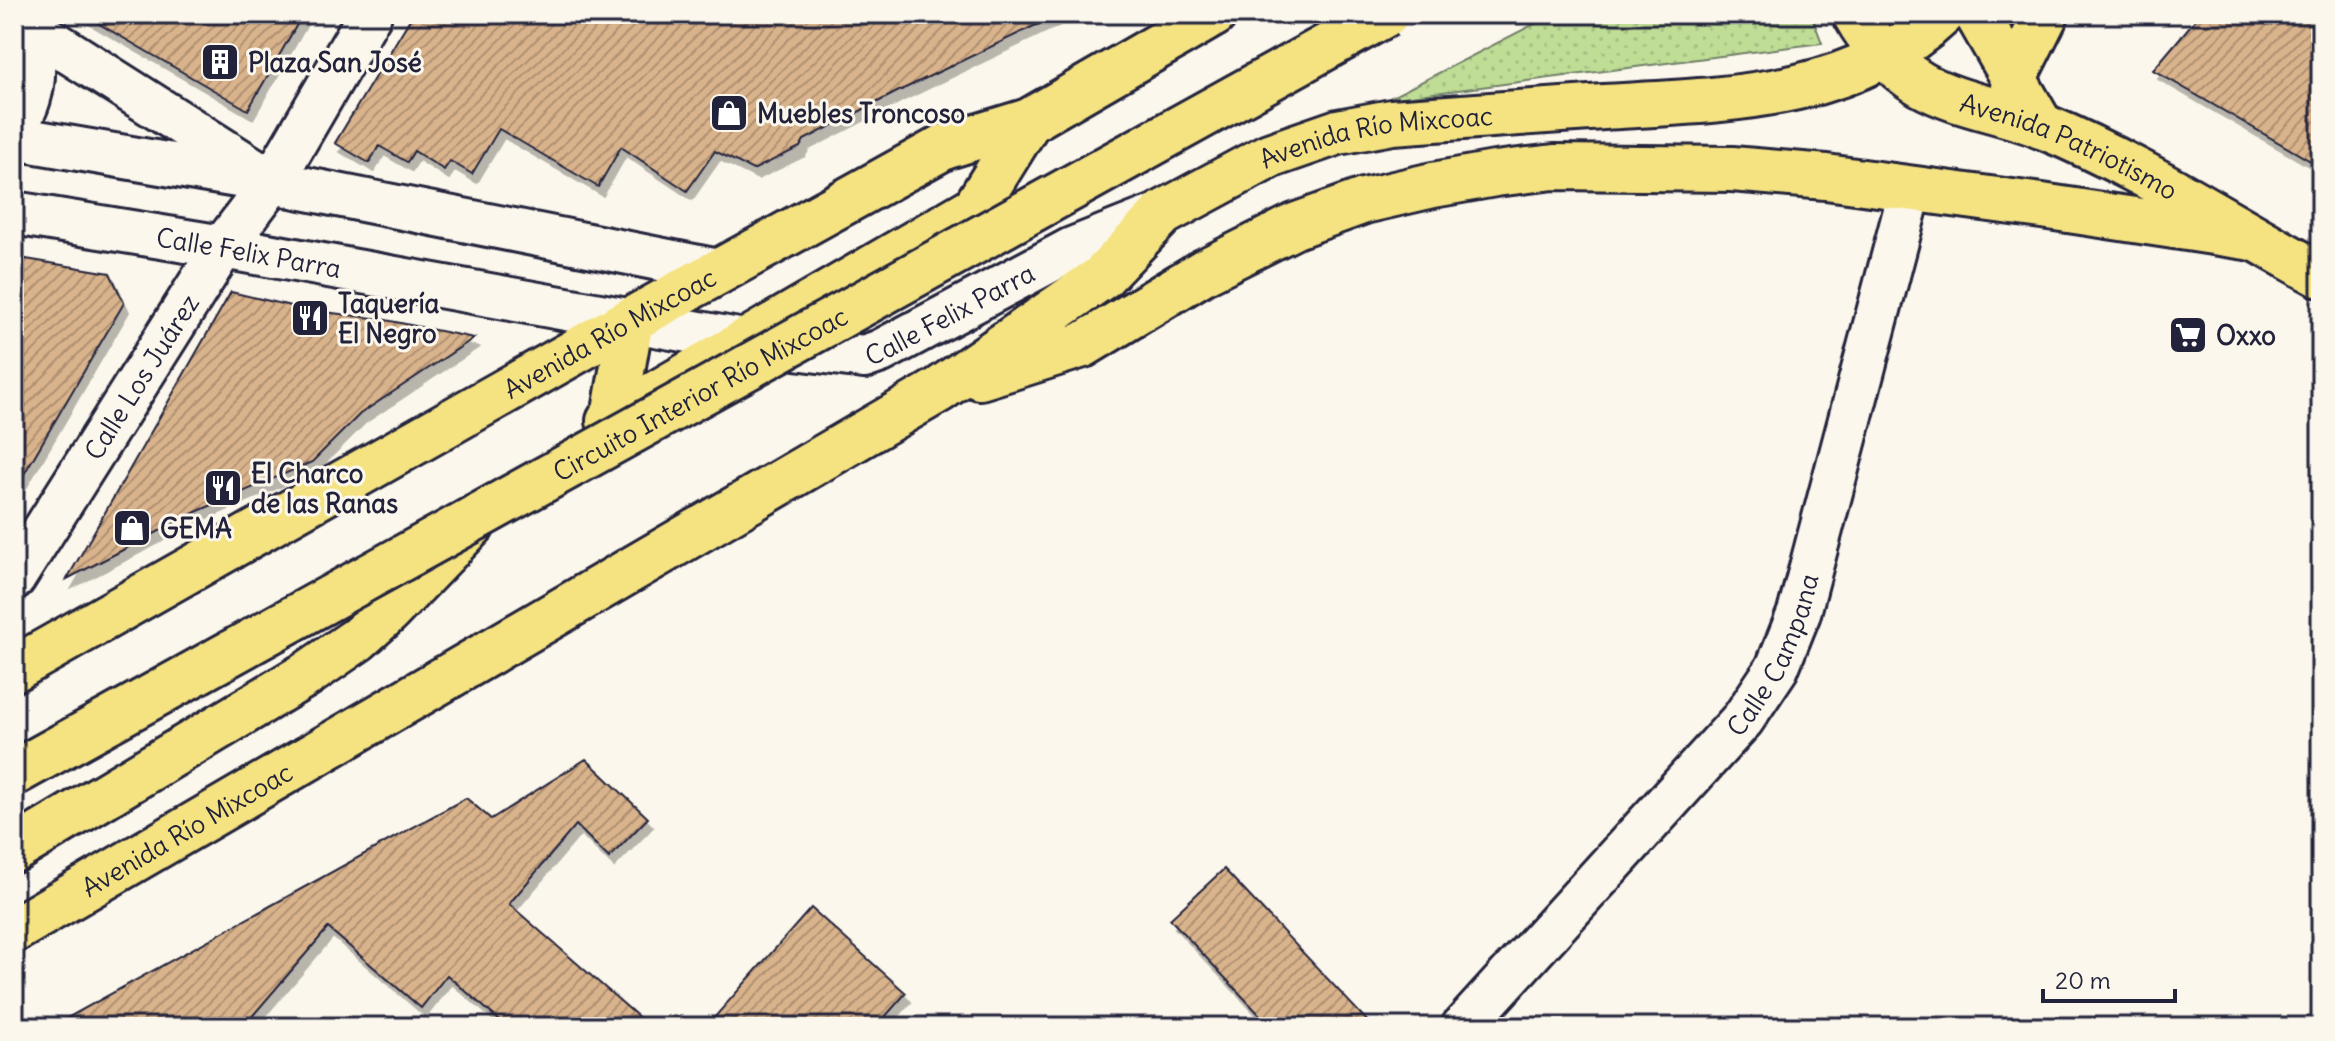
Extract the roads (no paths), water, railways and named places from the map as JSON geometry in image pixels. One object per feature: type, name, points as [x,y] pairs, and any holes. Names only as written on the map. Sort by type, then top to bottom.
[{"type":"main road","name":"Avenida Río Mixcoac","points":[[14,669],[944,147],[1029,121],[1214,14]]},
{"type":"main road","name":"Circuito Interior Río Mixcoac","points":[[14,773],[1386,14]]},
{"type":"main road","points":[[1855,14],[1883,56]]},
{"type":"main road","name":"Avenida Río Mixcoac","points":[[14,930],[939,390],[1102,277],[1163,213],[1269,156],[1351,128],[1392,122],[1724,99],[1786,91],[1837,77],[1883,56],[1907,42],[1942,14]]},
{"type":"main road","points":[[1977,14],[2041,126]]},
{"type":"main road","points":[[2013,80],[2046,14]]},
{"type":"main road","name":"Avenida Patriotismo","points":[[1883,56],[1922,84],[2041,126],[2145,175],[2321,275]]},
{"type":"main road","points":[[14,850],[307,674],[358,639],[502,494],[538,466],[614,417],[975,208],[1029,121]]},
{"type":"main road","name":"Avenida Río Mixcoac","points":[[939,390],[1083,345],[1205,271],[1295,226],[1364,201],[1433,185],[1495,174],[1568,167],[1732,169],[1911,188]]},
{"type":"main road","name":"Avenida Patriotismo","points":[[1911,188],[2253,238]]},
{"type":"main road","points":[[614,417],[631,320]]},
{"type":"street","name":"Calle Los Juárez","points":[[14,578],[223,247],[272,182],[370,14]]},
{"type":"street","points":[[22,21],[272,182]]},
{"type":"street","points":[[14,128],[24,114],[33,90],[35,65],[22,21]]},
{"type":"street","points":[[14,138],[272,182],[719,271]]},
{"type":"street","name":"Calle Campana","points":[[1463,1027],[1743,719],[1777,668],[1799,613],[1911,188]]},
{"type":"street","name":"Calle Felix Parra","points":[[14,213],[223,247],[744,341],[864,357],[881,351],[1072,249],[1163,213]]},
{"type":"place","name":"Plaza San José","points":[[220,62]]},
{"type":"place","name":"Muebles Troncoso","points":[[729,113]]},
{"type":"place","name":"Taquería El Negro","points":[[310,318]]},
{"type":"place","name":"Oxxo","points":[[2188,335]]},
{"type":"place","name":"El Charco de las Ranas","points":[[223,488]]},
{"type":"place","name":"GEMA","points":[[132,528]]}]
